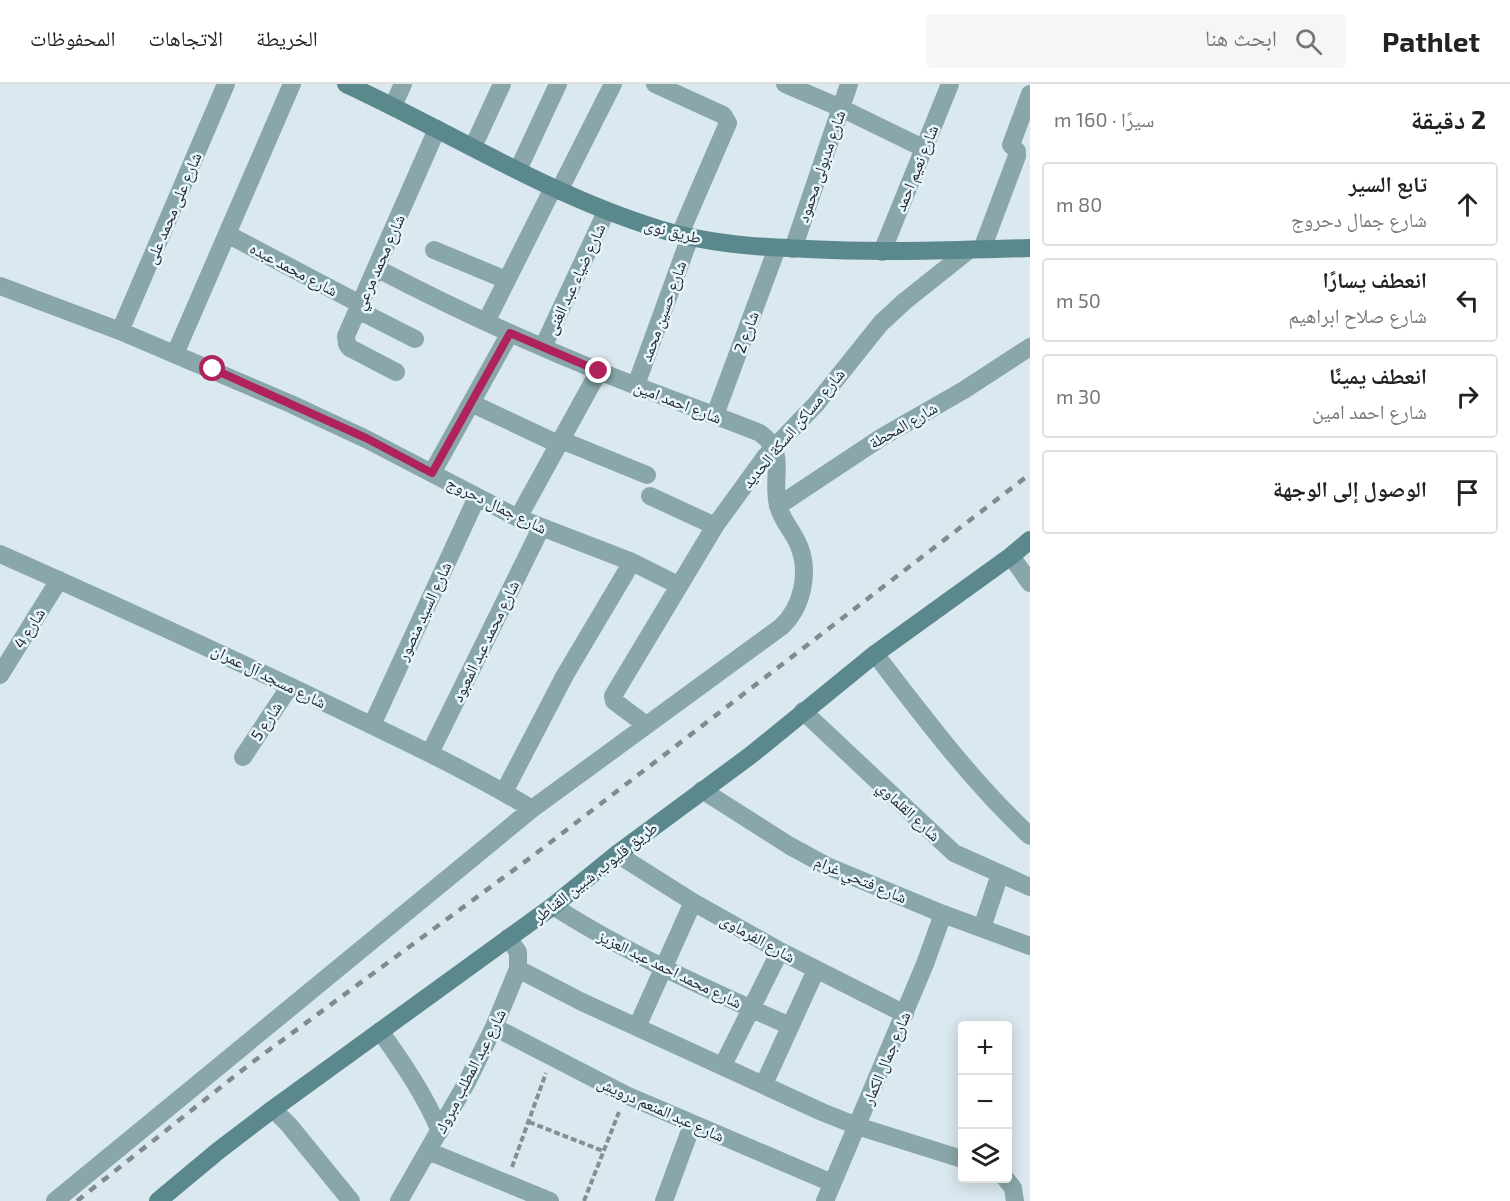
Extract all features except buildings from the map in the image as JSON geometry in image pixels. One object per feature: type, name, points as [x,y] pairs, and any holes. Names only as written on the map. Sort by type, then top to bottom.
[{"type":"main road","name":"طريق نوى","points":[[346,84],[518,171],[606,212],[685,235],[723,243],[882,252],[1030,248]]},
{"type":"main road","name":"طريق قليوب, شبين القناطر","points":[[158,1201],[218,1150],[553,906],[617,854],[751,755],[874,654],[1030,540]]},
{"type":"street","name":"شارع على محمد على","points":[[120,331],[226,84]]},
{"type":"street","points":[[175,354],[292,84]]},
{"type":"street","points":[[393,106],[404,84]]},
{"type":"street","points":[[472,147],[502,84]]},
{"type":"street","points":[[518,171],[558,84]]},
{"type":"street","points":[[486,322],[613,84]]},
{"type":"street","name":"شارع حسين محمد","points":[[636,386],[685,235],[728,123],[723,115],[655,84]]},
{"type":"street","points":[[785,84],[923,148]]},
{"type":"street","name":"شارع مدبولى محمود","points":[[785,248],[849,84]]},
{"type":"street","name":"شارع نعيم احمد","points":[[882,252],[950,84]]},
{"type":"street","points":[[976,249],[1024,156],[1011,145],[1030,94]]},
{"type":"street","name":"شارع محمد مرعي","points":[[396,372],[346,344],[346,336],[437,129]]},
{"type":"street","name":"شارع ضياء عبد الغنى","points":[[543,347],[606,212]]},
{"type":"street","name":"شارع محمد عبده","points":[[227,234],[415,339]]},
{"type":"street","name":"شارع 2","points":[[715,415],[785,248]]},
{"type":"street","name":"شارع مساكن السكة الحديد","points":[[646,725],[614,701],[613,696],[715,526],[757,467],[817,403],[881,323],[905,301],[976,249]]},
{"type":"street","points":[[434,250],[507,280]]},
{"type":"street","name":"شارع احمد امين","points":[[376,268],[510,333],[636,386],[760,433],[775,447]]},
{"type":"street","name":"شارع جمال دحروج","points":[[0,286],[120,331],[366,438],[518,518],[632,562],[678,585]]},
{"type":"street","points":[[432,473],[510,333]]},
{"type":"street","name":"شارع المحطة","points":[[778,506],[856,453],[964,390],[1030,347]]},
{"type":"street","points":[[518,518],[599,371]]},
{"type":"street","points":[[471,403],[559,442],[647,476]]},
{"type":"street","points":[[55,1201],[531,809],[791,618],[802,592],[802,561],[799,546],[778,506],[775,447]]},
{"type":"street","name":"شارع السيد منصور","points":[[372,725],[477,496]]},
{"type":"street","points":[[650,496],[715,526]]},
{"type":"street","name":"شارع محمد عبد المعبود","points":[[430,753],[541,528]]},
{"type":"street","name":"شارع مسجد آل عمران","points":[[0,554],[214,650],[372,725],[504,792],[531,809]]},
{"type":"street","points":[[1011,556],[1030,583]]},
{"type":"street","points":[[504,792],[565,675],[632,562]]},
{"type":"street","name":"شارع 4","points":[[0,675],[59,580]]},
{"type":"street","points":[[874,654],[1001,809],[1030,836]]},
{"type":"street","name":"شارع 5","points":[[243,757],[290,686]]},
{"type":"street","name":"شارع القلماوي","points":[[803,711],[954,853],[1030,887]]},
{"type":"street","name":"شارع فتحي غرام","points":[[702,790],[808,856],[943,914],[1030,946]]},
{"type":"street","name":"شارع الفرماوى","points":[[617,854],[693,902],[780,951],[905,1014]]},
{"type":"street","points":[[982,928],[1000,874]]},
{"type":"street","points":[[637,1027],[693,902]]},
{"type":"street","name":"شارع محمد احمد عبد العزيز","points":[[553,906],[590,930],[662,968],[790,1026]]},
{"type":"street","name":"شارع جمال الكمار","points":[[825,1201],[905,1014],[943,914]]},
{"type":"street","points":[[508,938],[518,952],[518,969],[582,1002],[723,1065],[788,1097],[857,1126],[958,1158]]},
{"type":"street","points":[[723,1065],[780,951]]},
{"type":"street","name":"شارع عبد المطلب مبروك","points":[[399,1201],[440,1131],[494,1028],[518,969]]},
{"type":"street","points":[[764,1084],[816,970]]},
{"type":"street","name":"شارع عبد المنعم درويش","points":[[494,1028],[626,1095],[832,1183]]},
{"type":"street","points":[[380,1031],[410,1071],[440,1131]]},
{"type":"street","points":[[273,1109],[289,1125],[351,1201]]},
{"type":"street","points":[[664,1201],[692,1125]]},
{"type":"street","points":[[428,1151],[506,1185],[550,1201]]},
{"type":"street","points":[[1009,1183],[1013,1188],[1015,1201]]},
{"type":"path","points":[[506,1185],[551,1058]]},
{"type":"path","points":[[584,1201],[626,1095]]},
{"type":"path","points":[[529,1122],[603,1151]]},
{"type":"railway","points":[[77,1201],[250,1064],[530,858],[1030,474]]},
{"type":"route","points":[[213,369],[366,438],[432,473],[510,333],[599,371]]}]
